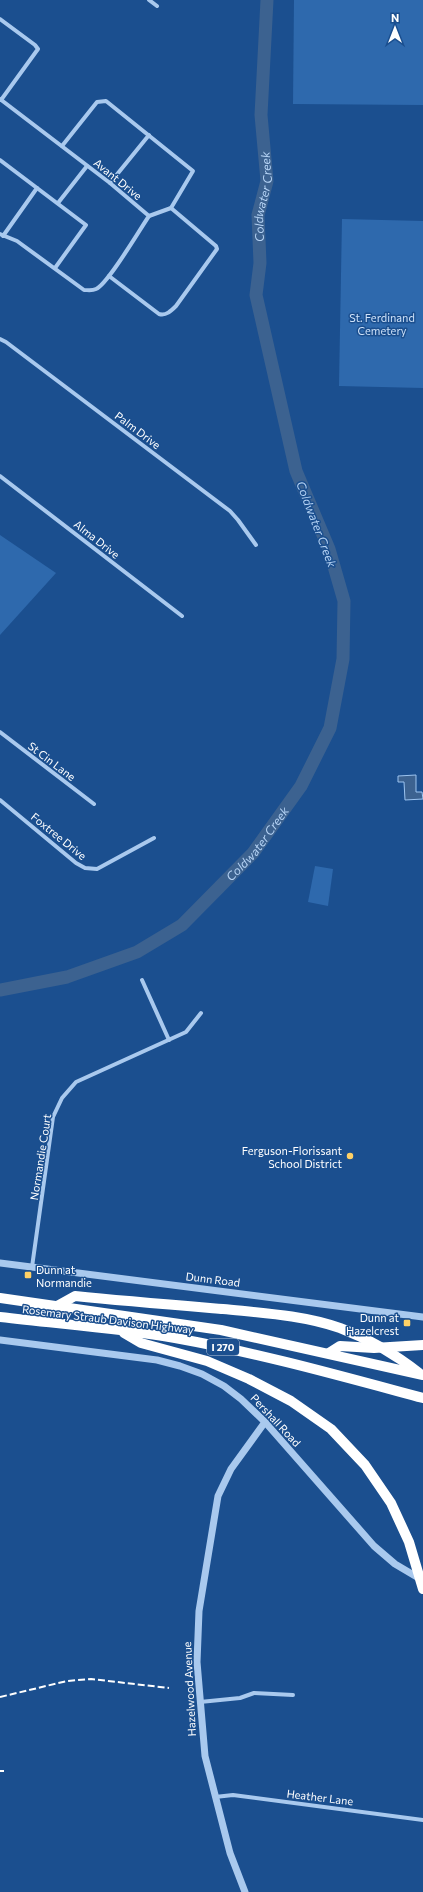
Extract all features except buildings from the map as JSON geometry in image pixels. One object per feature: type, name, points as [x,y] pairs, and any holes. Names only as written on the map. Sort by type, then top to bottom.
[{"type":"highway","points":[[57,1306],[75,1296],[278,1314],[339,1328],[383,1347],[423,1375]]},
{"type":"highway","name":"Rosemary Straub Davison Highway","points":[[0,1298],[197,1326],[329,1353],[423,1375]]},
{"type":"highway","name":"Rosemary Straub Davison Highway","points":[[0,1317],[121,1330],[173,1338],[246,1352],[423,1398]]},
{"type":"highway","points":[[121,1330],[141,1343],[185,1354],[237,1374],[270,1390],[310,1414],[331,1429],[366,1465],[391,1503],[409,1542],[423,1589]]},
{"type":"highway","points":[[329,1353],[340,1346],[374,1348],[423,1345]]},
{"type":"highway","points":[[408,1394],[423,1403]]},
{"type":"street","points":[[149,0],[157,6]]},
{"type":"street","points":[[0,19],[38,49],[1,99]]},
{"type":"street","name":"Avant Drive","points":[[1,99],[110,183],[149,216]]},
{"type":"street","points":[[38,188],[2,235],[17,240],[84,290],[92,291],[98,289],[109,276],[149,216],[171,208],[193,171],[106,101],[98,102],[62,146]]},
{"type":"street","points":[[110,183],[149,135]]},
{"type":"street","points":[[0,160],[86,225],[55,268]]},
{"type":"street","points":[[58,203],[87,166]]},
{"type":"street","points":[[109,276],[159,314],[163,315],[176,306],[217,249],[216,246],[171,208]]},
{"type":"street","name":"Palm Drive","points":[[0,340],[12,346],[230,511],[256,545]]},
{"type":"street","name":"Alma Drive","points":[[0,476],[182,616]]},
{"type":"street","name":"St Cin Lane","points":[[0,732],[94,804]]},
{"type":"street","name":"Foxtree Drive","points":[[0,800],[76,864],[85,868],[97,869],[154,838]]},
{"type":"street","points":[[142,980],[169,1040]]},
{"type":"street","name":"Normandie Court","points":[[32,1267],[54,1117],[62,1098],[76,1082],[186,1032],[201,1013]]},
{"type":"street","name":"Dunn Road","points":[[0,1263],[423,1317]]},
{"type":"street","name":"Pershall Road","points":[[0,1340],[157,1360],[202,1374],[224,1386],[265,1422],[374,1546],[395,1564],[423,1580]]},
{"type":"street","name":"Hazelwood Avenue","points":[[245,1892],[230,1853],[214,1797],[205,1756],[199,1702],[197,1662],[198,1611],[218,1496],[231,1468],[265,1422]]},
{"type":"street","points":[[199,1702],[240,1698],[254,1693],[293,1695]]},
{"type":"street","name":"Heather Lane","points":[[214,1797],[233,1795],[423,1820]]},
{"type":"green space","points":[[294,0],[423,0],[423,105],[293,104]]},
{"type":"green space","name":"St. Ferdinand Cemetery","points":[[342,219],[423,221],[423,388],[339,386]]},
{"type":"green space","points":[[0,535],[56,573],[0,635]]},
{"type":"green space","points":[[315,866],[333,869],[328,906],[308,902]]},
{"type":"shaded area","points":[[416,775],[416,792],[422,792],[423,799],[405,800],[404,782],[398,782],[398,776]]},
{"type":"waterway","name":"Coldwater Creek","points":[[0,990],[67,977],[137,952],[182,925],[253,853],[301,786],[330,728],[343,659],[344,601],[329,549],[296,471],[256,295],[260,263],[258,215],[267,181],[261,115],[267,0]]},
{"type":"railway","points":[[0,1697],[67,1681],[91,1679],[169,1688]]},
{"type":"place","name":"Ferguson-Florissant School District","points":[[350,1156]]},
{"type":"place","name":"Dunn at Normandie","points":[[28,1275]]},
{"type":"place","name":"Dunn at Hazelcrest","points":[[407,1323]]}]
